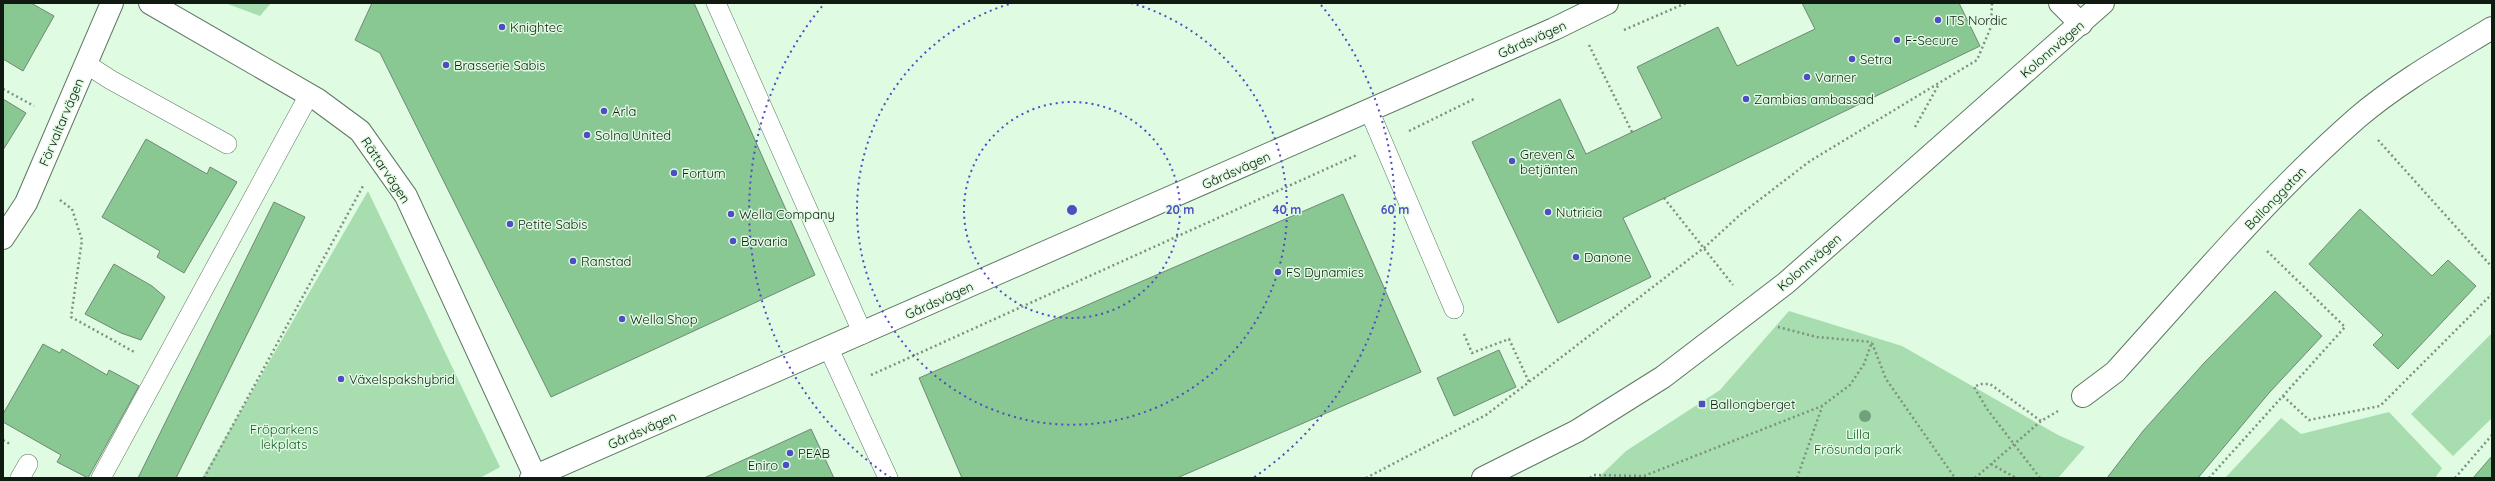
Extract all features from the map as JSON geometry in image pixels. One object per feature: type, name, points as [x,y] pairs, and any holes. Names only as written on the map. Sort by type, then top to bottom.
[{"type":"street","name":"Förvaltarvägen","points":[[3,238],[26,203],[112,3]]},
{"type":"street","name":"Rättarvägen","points":[[150,3],[309,95],[360,131],[406,196],[534,477]]},
{"type":"street","name":"Gårdsvägen","points":[[534,477],[829,349],[1577,19],[1607,3]]},
{"type":"street","points":[[2060,3],[2081,24]]},
{"type":"street","name":"Kolonnvägen","points":[[1482,478],[1577,431],[1669,372],[1786,283],[2103,3]]},
{"type":"street","name":"Ballonggatan","points":[[2083,396],[2115,372],[2282,188],[2358,117],[2411,77],[2492,28]]},
{"type":"lane","points":[[716,3],[863,334]]},
{"type":"lane","points":[[86,64],[111,80],[227,144]]},
{"type":"lane","points":[[101,478],[309,95]]},
{"type":"lane","points":[[1369,110],[1454,309]]},
{"type":"lane","points":[[829,349],[888,478]]},
{"type":"path","points":[[1617,33],[1686,3]]},
{"type":"path","points":[[1366,478],[1486,415],[1705,247],[1740,214],[1810,161],[1977,60],[1992,27],[1992,3]]},
{"type":"path","points":[[1577,19],[1632,132]]},
{"type":"path","points":[[1582,48],[1596,42]]},
{"type":"path","points":[[1915,127],[1940,83]]},
{"type":"path","points":[[3,89],[40,109]]},
{"type":"path","points":[[846,387],[1383,143],[1476,99]]},
{"type":"path","points":[[2358,117],[2492,267]]},
{"type":"path","points":[[204,478],[378,158]]},
{"type":"path","points":[[56,197],[72,209],[82,240],[71,317],[141,356]]},
{"type":"path","points":[[1664,198],[1705,247],[1733,285]]},
{"type":"path","points":[[2209,478],[2345,327],[2245,229]]},
{"type":"path","points":[[2283,396],[2309,420],[2380,406],[2492,294]]},
{"type":"path","points":[[1454,309],[1472,353],[1509,339],[1529,382]]},
{"type":"path","points":[[1778,327],[1817,337],[1872,342]]},
{"type":"path","points":[[1590,478],[1594,475],[1644,476],[1822,406],[1850,385],[1864,364],[1872,342]]},
{"type":"path","points":[[1872,342],[1886,379],[1955,478]]},
{"type":"path","points":[[1975,478],[2014,442],[2041,421],[1990,384],[1980,384],[1974,387],[1987,409],[2014,442],[2040,478]]},
{"type":"path","points":[[1797,478],[1822,406]]},
{"type":"path","points":[[2455,478],[2492,435]]},
{"type":"path","points":[[1991,464],[2016,478]]},
{"type":"green space","points":[[225,3],[271,3],[260,16]]},
{"type":"green space","name":"Fröparkens lekplats","points":[[368,191],[500,467],[480,478],[202,478]]},
{"type":"green space","name":"Lilla Frösunda park","points":[[1789,311],[1902,346],[2058,435],[2085,447],[2058,478],[1598,478],[1626,451],[1720,390]]},
{"type":"green space","points":[[2492,333],[2492,418],[2453,456],[2411,414]]},
{"type":"green space","points":[[2389,412],[2442,468],[2435,478],[2225,478],[2281,418],[2301,434]]},
{"type":"building","points":[[3,3],[31,3],[54,16],[23,71],[3,59]]},
{"type":"building","name":"Solna United","points":[[372,3],[694,3],[815,275],[551,397],[380,53],[355,40]]},
{"type":"building","points":[[1802,3],[1959,3],[1980,46],[1623,218],[1651,277],[1558,323],[1472,142],[1560,99],[1586,154],[1662,118],[1637,67],[1718,27],[1737,66],[1815,29]]},
{"type":"building","points":[[3,99],[26,113],[3,150]]},
{"type":"building","points":[[146,139],[207,174],[210,167],[237,182],[184,273],[157,257],[160,251],[102,217]]},
{"type":"building","points":[[1343,194],[1421,372],[1177,478],[962,478],[919,378]]},
{"type":"building","points":[[274,202],[305,217],[176,478],[138,478]]},
{"type":"building","points":[[2360,209],[2432,276],[2448,260],[2476,286],[2398,369],[2373,345],[2383,335],[2309,264]]},
{"type":"building","points":[[114,264],[152,286],[165,297],[141,340],[121,333],[85,314]]},
{"type":"building","points":[[2275,291],[2322,336],[2269,393],[2198,478],[2107,478],[2143,431],[2204,363]]},
{"type":"building","points":[[43,344],[60,353],[62,349],[107,375],[109,370],[139,386],[88,478],[57,462],[61,455],[3,422],[3,414]]},
{"type":"building","points":[[1499,350],[1516,387],[1454,416],[1437,378]]},
{"type":"building","name":"PEAB","points":[[811,429],[834,478],[704,478]]},
{"type":"building","points":[[2492,456],[2492,478],[2473,478]]},
{"type":"place","name":"ITS Nordic","points":[[1938,20]]},
{"type":"place","name":"Knightec","points":[[502,27]]},
{"type":"place","name":"F-Secure","points":[[1897,40]]},
{"type":"place","name":"Setra","points":[[1852,59]]},
{"type":"place","name":"Brasserie Sabis","points":[[446,65]]},
{"type":"place","name":"Varner","points":[[1807,77]]},
{"type":"place","name":"Zambias ambassad","points":[[1746,99]]},
{"type":"place","name":"Arla","points":[[604,111]]},
{"type":"place","name":"Solna United","points":[[587,135]]},
{"type":"place","name":"Greven & betjänten","points":[[1512,161]]},
{"type":"place","name":"Fortum","points":[[674,173]]},
{"type":"place","name":"Nutricia","points":[[1548,212]]},
{"type":"place","name":"Wella Company","points":[[731,214]]},
{"type":"place","name":"Petite Sabis","points":[[510,224]]},
{"type":"place","name":"Bavaria","points":[[733,241]]},
{"type":"place","name":"Danone","points":[[1576,257]]},
{"type":"place","name":"Ranstad","points":[[573,261]]},
{"type":"place","name":"FS Dynamics","points":[[1278,272]]},
{"type":"place","name":"Wella Shop","points":[[622,319]]},
{"type":"place","name":"Växelspakshybrid","points":[[341,379]]},
{"type":"place","name":"Ballongberget","points":[[1702,404]]},
{"type":"place","name":"PEAB","points":[[790,453]]},
{"type":"place","name":"Eniro","points":[[786,465]]}]
